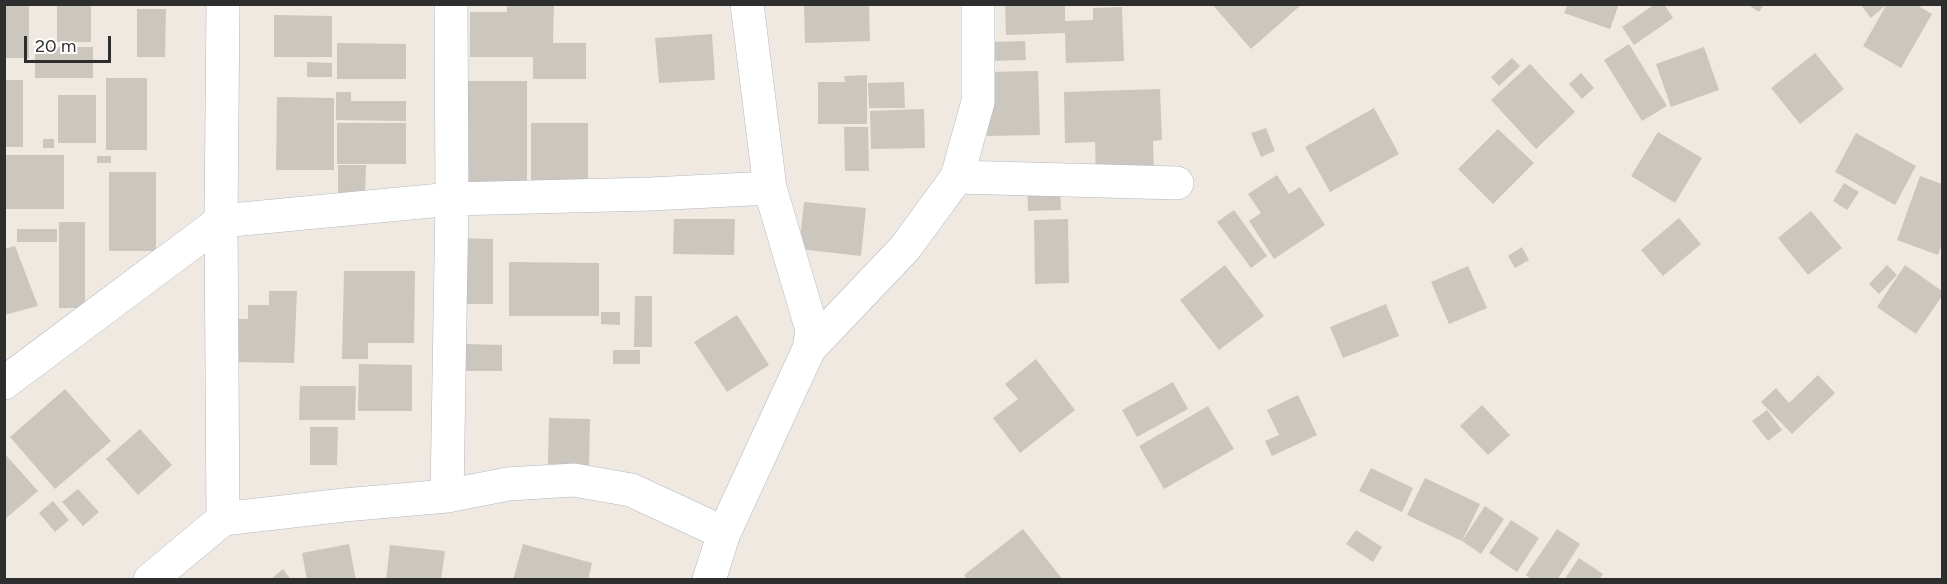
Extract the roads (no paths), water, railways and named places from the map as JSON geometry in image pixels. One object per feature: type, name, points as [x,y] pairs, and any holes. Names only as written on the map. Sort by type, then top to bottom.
[{"type":"street","points":[[223,4],[221,221],[223,519]]},
{"type":"street","points":[[447,496],[452,199],[452,4]]},
{"type":"street","points":[[710,579],[724,533],[809,349],[812,330],[770,188],[747,4]]},
{"type":"street","points":[[809,349],[905,248],[957,177],[978,102],[978,4]]},
{"type":"street","points":[[957,177],[1177,183]]},
{"type":"street","points":[[4,383],[221,221],[452,199],[651,194],[770,188]]},
{"type":"street","points":[[150,579],[223,519],[447,496],[508,484],[574,480],[631,490],[724,533]]}]
